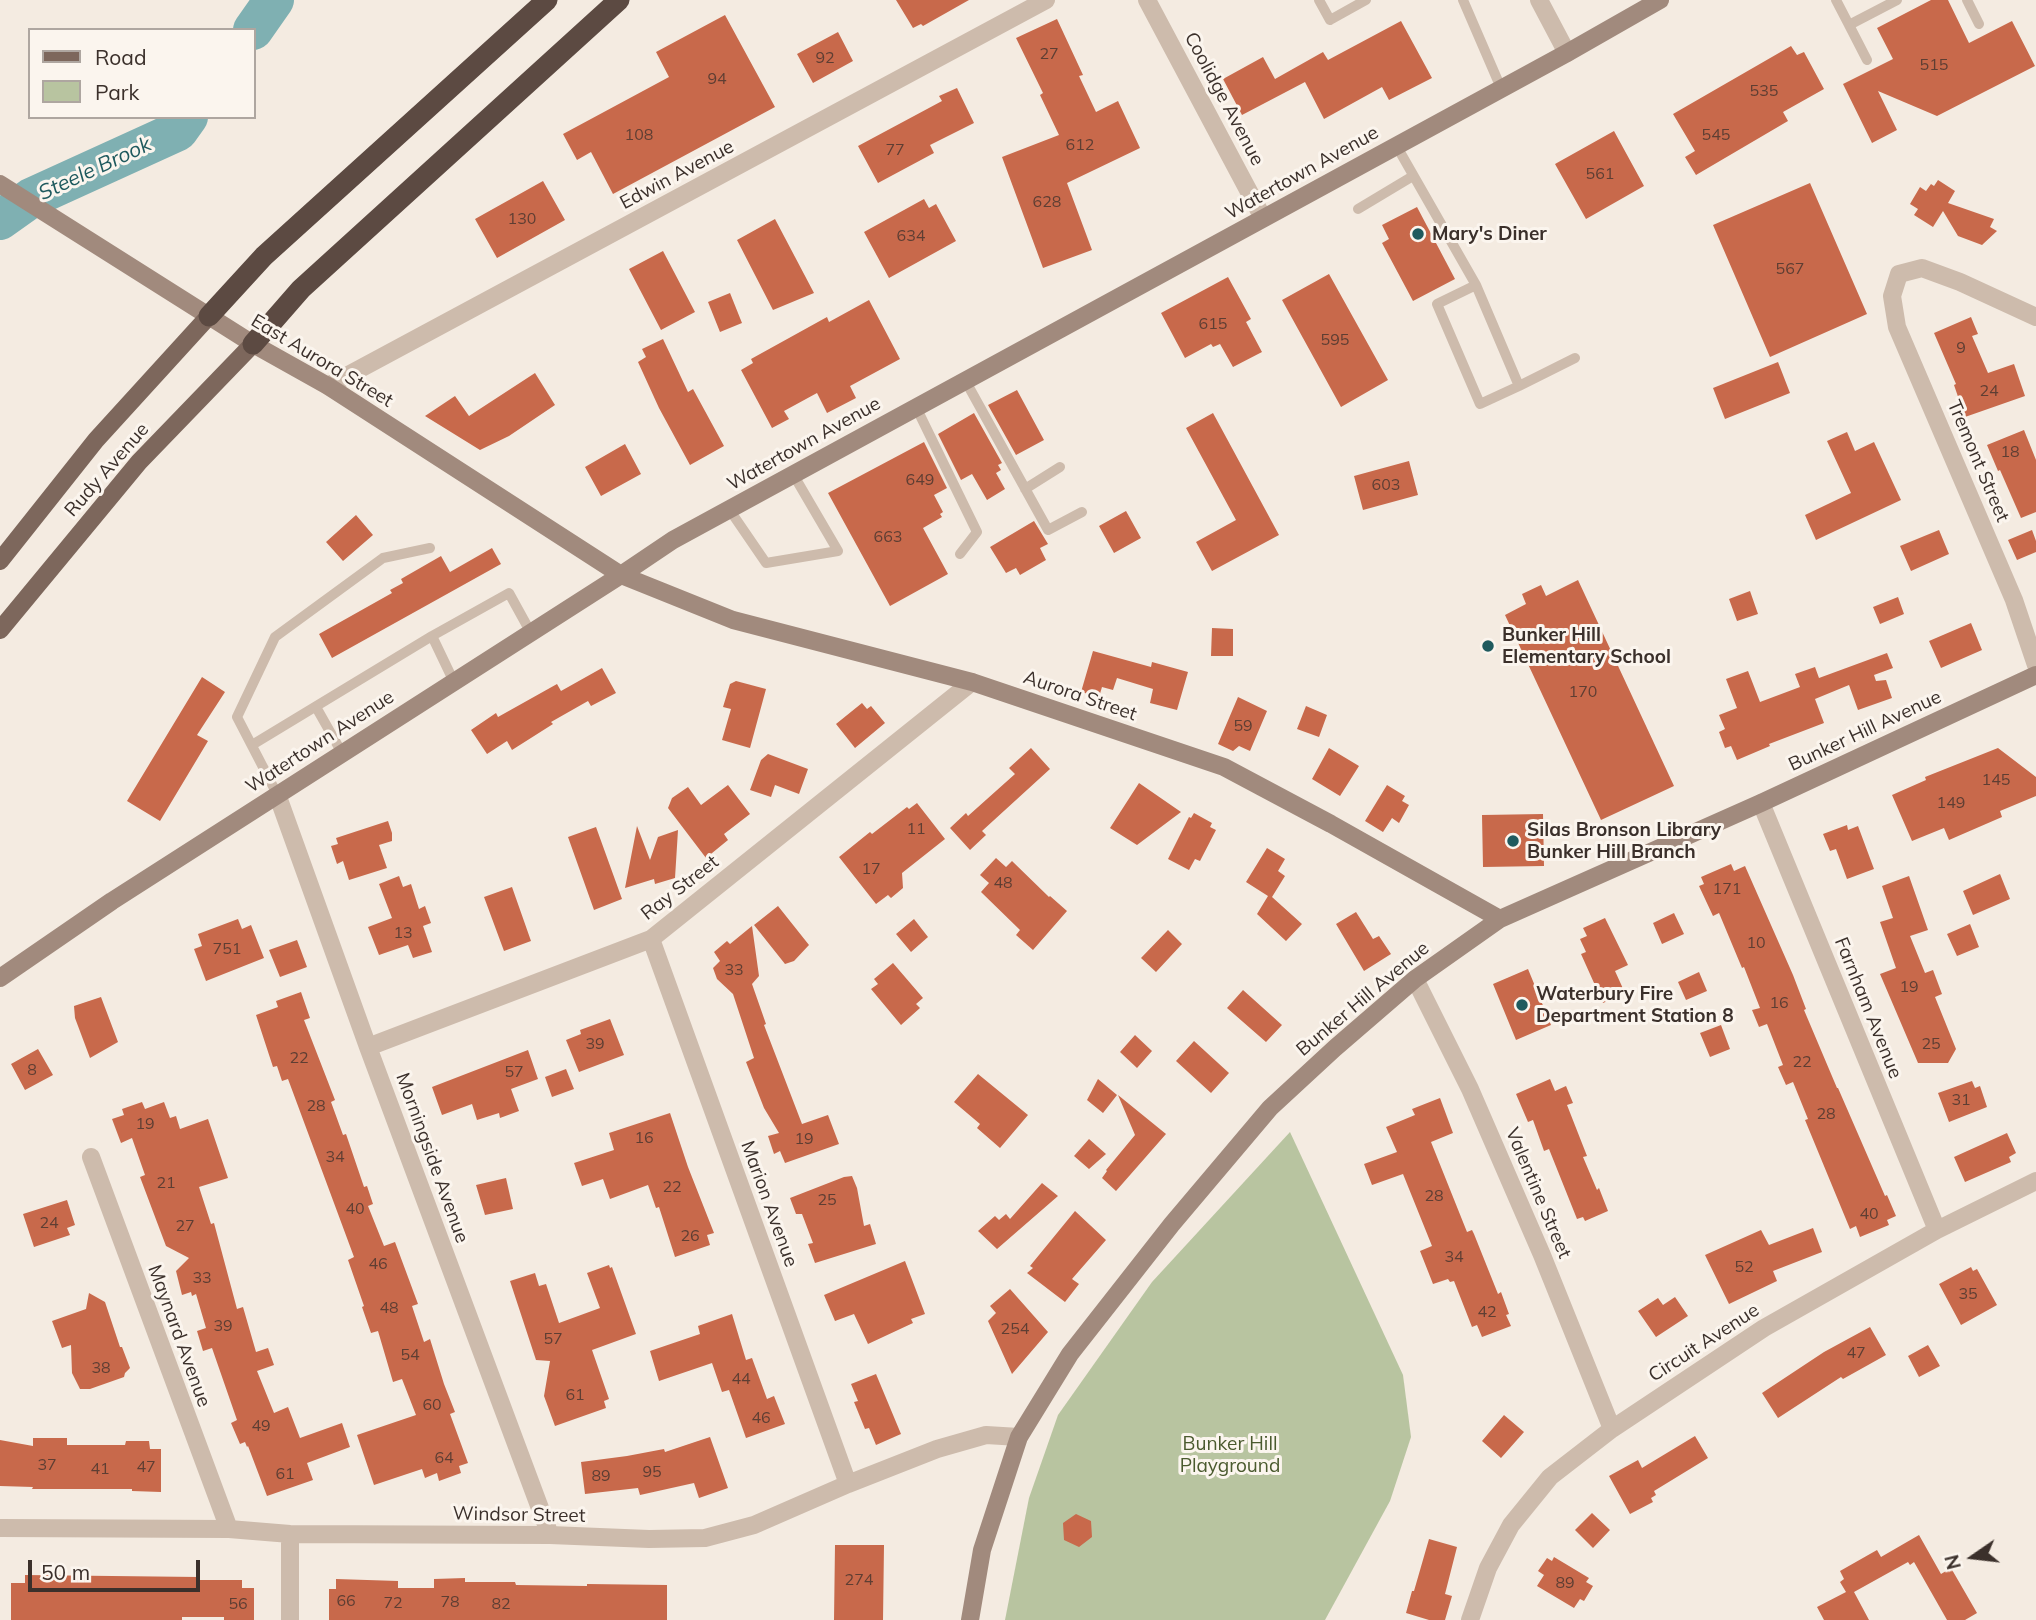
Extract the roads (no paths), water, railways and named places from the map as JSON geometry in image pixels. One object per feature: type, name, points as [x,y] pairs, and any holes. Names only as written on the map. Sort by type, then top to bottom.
[{"type":"highway","points":[[209,316],[264,256],[547,0]]},
{"type":"highway","points":[[253,344],[301,289],[619,0]]},
{"type":"main road","name":"Watertown Avenue","points":[[0,978],[277,794],[673,540],[1660,0]]},
{"type":"main road","name":"East Aurora Street","points":[[0,184],[253,344],[328,386],[621,575]]},
{"type":"main road","name":"Rudy Avenue","points":[[0,561],[96,440],[209,316]]},
{"type":"main road","name":"Rudy Avenue","points":[[0,630],[139,462],[253,344]]},
{"type":"main road","name":"Aurora Street","points":[[621,575],[733,620],[972,682],[1224,767],[1500,919]]},
{"type":"main road","name":"Bunker Hill Avenue","points":[[971,1620],[982,1550],[1019,1437],[1070,1354],[1172,1224],[1270,1108],[1415,979],[1500,919],[1761,803],[2036,675]]},
{"type":"street","name":"Edwin Avenue","points":[[328,386],[1046,0]]},
{"type":"street","name":"Coolidge Avenue","points":[[1147,0],[1263,218]]},
{"type":"street","points":[[1539,0],[1567,53]]},
{"type":"street","name":"Tremont Street","points":[[2036,317],[1922,268],[1899,274],[1892,296],[1897,327],[2014,600],[2036,664]]},
{"type":"street","name":"Ray Street","points":[[368,1047],[651,939],[972,682]]},
{"type":"street","name":"Morningside Avenue","points":[[277,794],[550,1535]]},
{"type":"street","name":"Farnham Avenue","points":[[1761,803],[1937,1230]]},
{"type":"street","name":"Marion Avenue","points":[[651,939],[848,1484]]},
{"type":"street","name":"Valentine Street","points":[[1415,979],[1470,1089],[1542,1255],[1612,1429]]},
{"type":"street","name":"Maynard Avenue","points":[[91,1157],[229,1530]]},
{"type":"street","name":"Circuit Avenue","points":[[1470,1620],[1488,1568],[1511,1525],[1550,1477],[1612,1429],[1764,1328],[1937,1230],[2036,1181]]},
{"type":"street","name":"Windsor Street","points":[[0,1528],[705,1538],[754,1525],[937,1448],[986,1435],[1019,1437]]},
{"type":"street","points":[[290,1534],[290,1620]]},
{"type":"lane","points":[[1319,0],[1330,20],[1366,0]]},
{"type":"lane","points":[[1463,0],[1501,88]]},
{"type":"lane","points":[[1836,0],[1867,60]]},
{"type":"lane","points":[[1849,25],[1897,0]]},
{"type":"lane","points":[[1967,0],[1979,24]]},
{"type":"lane","points":[[1396,145],[1476,285],[1519,386]]},
{"type":"lane","points":[[1358,209],[1413,176]]},
{"type":"lane","points":[[1476,285],[1437,304],[1479,404],[1575,358]]},
{"type":"lane","points":[[965,380],[1048,530],[1082,512]]},
{"type":"lane","points":[[916,407],[977,532],[960,554]]},
{"type":"lane","points":[[1025,489],[1060,467]]},
{"type":"lane","points":[[729,509],[766,563],[838,551],[793,474]]},
{"type":"lane","points":[[277,794],[237,717],[275,637],[383,558],[430,548]]},
{"type":"lane","points":[[252,745],[432,636],[509,593],[531,633]]},
{"type":"lane","points":[[432,636],[454,682]]},
{"type":"lane","points":[[316,707],[342,753]]},
{"type":"waterway","name":"Steele Brook","points":[[254,28],[274,0]]},
{"type":"waterway","name":"Steele Brook","points":[[0,220],[31,198],[178,131],[187,119]]},
{"type":"place","name":"Mary's Diner","points":[[1418,234]]},
{"type":"place","name":"Bunker Hill Elementary School","points":[[1488,646]]},
{"type":"place","name":"Silas Bronson Library Bunker Hill Branch","points":[[1513,841]]},
{"type":"place","name":"Waterbury Fire Department Station 8","points":[[1522,1005]]},
{"type":"park label","name":"Bunker Hill Playground","points":[[1230,1455]]}]
